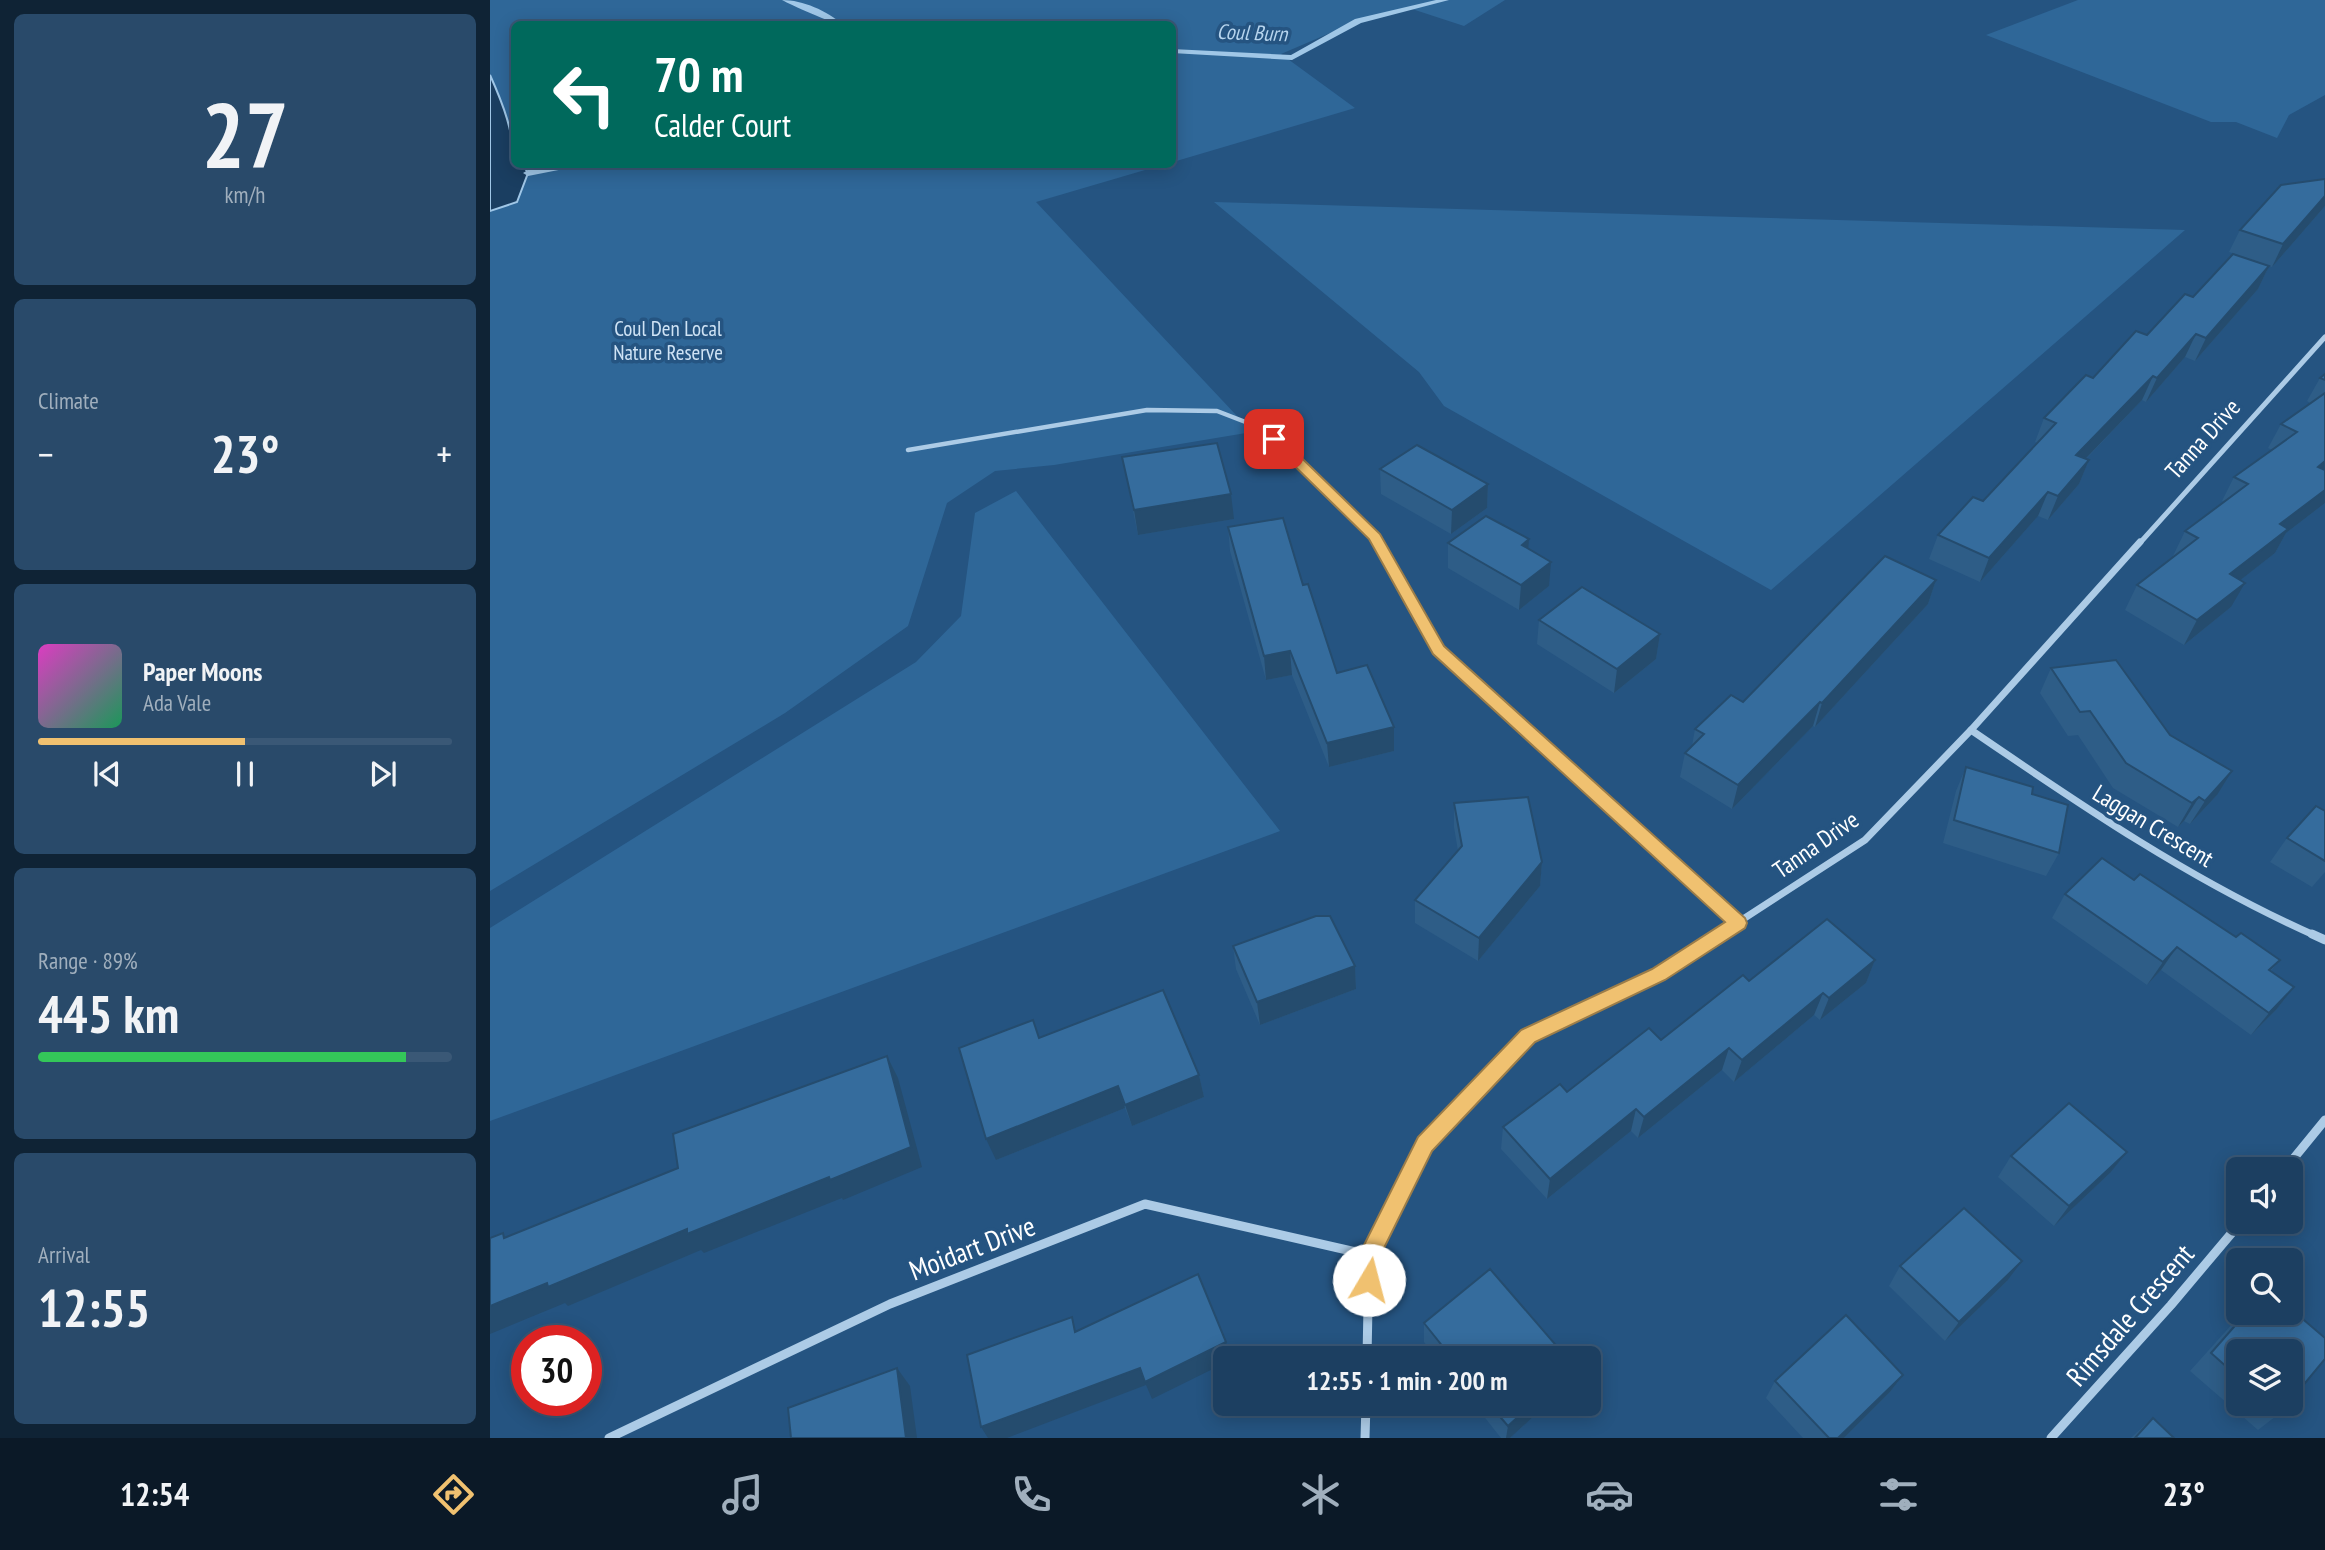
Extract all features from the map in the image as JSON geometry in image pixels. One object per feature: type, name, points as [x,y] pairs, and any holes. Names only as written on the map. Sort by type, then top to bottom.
[{"type":"street","name":"Tanna Drive","points":[[1367,1346],[1369,1255],[1425,1144],[1528,1036],[1658,974],[1865,840],[1971,730],[2325,337]]},
{"type":"street","points":[[1274,439],[1375,537],[1438,650],[1738,923]]},
{"type":"street","name":"Laggan Crescent","points":[[1971,730],[2131,840],[2278,921],[2325,940]]},
{"type":"street","points":[[2295,1157],[2325,1120]]},
{"type":"street","name":"Moidart Drive","points":[[610,1438],[890,1304],[1145,1205],[1369,1255]]},
{"type":"street","name":"Rimsdale Crescent","points":[[2051,1438],[2231,1234]]},
{"type":"street","points":[[1365,1438],[1366,1416]]},
{"type":"lane","points":[[908,450],[1147,410],[1217,411],[1261,428],[1274,439]]},
{"type":"green space","name":"Coul Den Local Nature Reserve","points":[[490,0],[1505,0],[1464,26],[1412,9],[1358,21],[1281,54],[1355,108],[1176,161],[1176,21],[511,21],[511,168],[1152,168],[1036,202],[1252,432],[1054,465],[995,471],[947,503],[908,626],[785,713],[490,891]]},
{"type":"green space","points":[[2078,0],[2325,0],[2325,95],[2289,115],[2277,138],[2236,122],[2211,122],[1986,35]]},
{"type":"green space","points":[[1214,202],[2185,230],[1771,590],[1444,406],[1419,372]]},
{"type":"green space","points":[[1016,491],[1280,831],[490,1121],[490,928],[916,662],[961,616],[975,513]]},
{"type":"shaded area","points":[[490,75],[507,118],[511,136],[511,168],[525,168],[528,173],[517,202],[490,211]]},
{"type":"building","points":[[2325,179],[2325,196],[2283,244],[2240,230],[2281,185]]},
{"type":"building","points":[[2233,254],[2269,266],[2206,338],[2196,334],[2157,378],[2153,376],[2076,455],[2089,460],[2058,496],[2048,492],[1989,558],[1938,535],[1973,497],[1983,501],[2056,423],[2044,418],[2086,375],[2093,378],[2136,331],[2147,335],[2185,294],[2193,297]]},
{"type":"building","points":[[2325,393],[2325,461],[2318,467],[2325,470],[2325,490],[2280,524],[2288,529],[2230,574],[2245,583],[2197,620],[2137,585],[2198,538],[2185,531],[2248,484],[2234,477],[2297,432],[2281,424]]},
{"type":"building","points":[[1217,443],[1231,494],[1134,510],[1122,457]]},
{"type":"building","points":[[1417,445],[1488,484],[1452,510],[1380,469]]},
{"type":"building","points":[[1486,516],[1529,539],[1522,545],[1551,562],[1521,585],[1448,543]]},
{"type":"building","points":[[1283,518],[1303,585],[1308,584],[1337,673],[1367,665],[1394,727],[1327,743],[1290,651],[1264,656],[1228,527]]},
{"type":"building","points":[[1885,556],[1936,580],[1822,703],[1820,702],[1738,785],[1685,753],[1704,734],[1695,729],[1731,695],[1743,702]]},
{"type":"building","points":[[1582,587],[1660,634],[1617,669],[1539,620]]},
{"type":"building","points":[[2116,660],[2170,735],[2232,771],[2205,801],[2199,797],[2192,803],[2126,763],[2090,711],[2080,712],[2051,668]]},
{"type":"building","points":[[1966,767],[2033,787],[2032,794],[2068,805],[2059,853],[1954,820]]},
{"type":"building","points":[[1528,797],[1542,862],[1479,938],[1415,900],[1462,846],[1454,803]]},
{"type":"building","points":[[2316,806],[2325,811],[2325,861],[2287,838]]},
{"type":"building","points":[[2102,858],[2134,880],[2140,874],[2236,937],[2241,933],[2280,960],[2269,970],[2294,987],[2269,1013],[2177,947],[2163,962],[2065,894]]},
{"type":"building","points":[[1316,916],[1330,916],[1355,966],[1257,1002],[1233,946]]},
{"type":"building","points":[[1827,919],[1875,960],[1829,998],[1823,993],[1742,1060],[1729,1048],[1644,1117],[1636,1109],[1550,1179],[1503,1127],[1560,1084],[1567,1092],[1649,1028],[1661,1040],[1743,975],[1749,981]]},
{"type":"building","points":[[1163,990],[1199,1075],[1125,1105],[1118,1086],[986,1139],[959,1048],[1033,1020],[1039,1038]]},
{"type":"building","points":[[887,1056],[911,1147],[687,1234],[687,1229],[548,1287],[547,1283],[490,1306],[490,1238],[503,1233],[504,1238],[678,1168],[673,1134]]},
{"type":"building","points":[[2069,1103],[2127,1152],[2069,1206],[2011,1156]]},
{"type":"building","points":[[1964,1208],[2022,1261],[1959,1322],[1900,1266]]},
{"type":"building","points":[[1490,1269],[1557,1346],[1442,1346],[1424,1323]]},
{"type":"building","points":[[1198,1274],[1226,1342],[1213,1346],[1213,1348],[1145,1382],[1140,1368],[981,1427],[967,1355],[1072,1317],[1075,1332]]},
{"type":"building","points":[[1846,1315],[1903,1375],[1838,1438],[1829,1438],[1775,1381]]},
{"type":"building","points":[[2303,1319],[2325,1338],[2325,1359],[2303,1386],[2303,1339],[2226,1339],[2226,1366],[2211,1353],[2236,1325],[2303,1325]]},
{"type":"building","points":[[897,1368],[906,1438],[791,1438],[788,1408]]},
{"type":"building","points":[[1499,1416],[1519,1416],[1508,1426]]},
{"type":"building","points":[[2153,1418],[2174,1438],[2135,1438]]},
{"type":"waterway","points":[[786,0],[823,14],[834,21]]},
{"type":"waterway","name":"Coul Burn","points":[[1176,51],[1292,58],[1358,21],[1445,0]]},
{"type":"waterway","points":[[528,173],[560,168]]},
{"type":"route","points":[[1274,439],[1375,537],[1438,650],[1738,923],[1658,974],[1528,1036],[1425,1144],[1369,1255],[1369,1280]]}]
